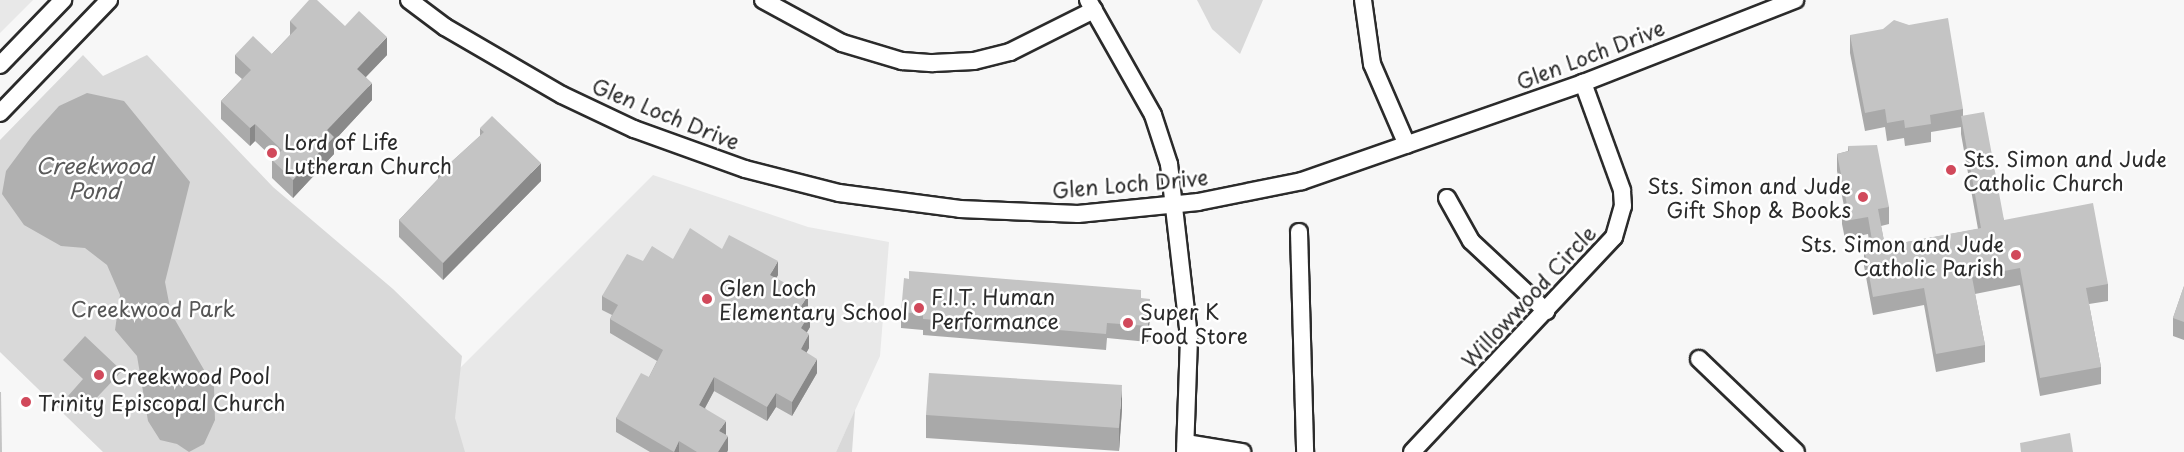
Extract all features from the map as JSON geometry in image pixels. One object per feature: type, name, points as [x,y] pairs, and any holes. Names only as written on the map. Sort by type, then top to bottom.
[{"type":"street","points":[[0,65],[63,0]]},
{"type":"street","points":[[0,113],[109,0]]},
{"type":"street","name":"Glen Loch Drive","points":[[410,0],[445,27],[562,95],[634,129],[745,169],[839,193],[960,209],[1078,214],[1174,204],[1302,181],[1583,83],[1796,0]]},
{"type":"street","points":[[763,0],[851,46],[902,61],[933,63],[975,61],[1010,52],[1091,5],[1162,134],[1174,204],[1189,338],[1186,448],[1242,452]]},
{"type":"street","points":[[1363,0],[1372,64],[1407,145]]},
{"type":"street","name":"Willowwood Circle","points":[[1412,452],[1614,237],[1623,206],[1616,170],[1583,83]]},
{"type":"street","points":[[1447,198],[1452,213],[1471,241],[1546,311]]},
{"type":"street","points":[[1299,232],[1305,452]]},
{"type":"street","points":[[1699,360],[1796,452]]},
{"type":"shaded area","points":[[0,0],[33,0],[0,33]]},
{"type":"shaded area","name":"Glen Loch Elementary School","points":[[653,175],[808,227],[889,242],[880,356],[836,452],[435,452],[405,423]]},
{"type":"green space","points":[[1197,0],[1263,0],[1240,54],[1212,29]]},
{"type":"green space","name":"Creekwood Park","points":[[83,55],[103,76],[147,55],[273,187],[393,289],[462,356],[455,418],[465,452],[103,452],[0,352],[0,140]]},
{"type":"green space","points":[[855,410],[852,452],[836,452]]},
{"type":"water","name":"Creekwood Pond","points":[[87,93],[124,101],[190,182],[165,282],[171,313],[214,387],[215,420],[204,444],[189,452],[177,444],[160,440],[148,421],[137,356],[115,330],[120,295],[107,265],[85,248],[61,246],[24,225],[2,194],[6,171],[32,136],[59,106]]},
{"type":"water","name":"Creekwood Pool","points":[[85,336],[122,371],[84,411],[68,396],[83,379],[63,360]]},
{"type":"building","points":[[309,0],[317,0],[345,26],[359,11],[387,37],[357,69],[372,83],[327,130],[334,137],[293,180],[272,160],[282,150],[255,124],[250,128],[221,101],[251,70],[235,55],[253,36],[272,54],[297,28],[290,21]]},
{"type":"building","points":[[1948,18],[1963,109],[1930,115],[1931,124],[1905,128],[1904,120],[1887,123],[1885,109],[1865,113],[1850,35],[1883,29],[1894,20],[1909,25]]},
{"type":"building","name":"Sts. Simon and Jude Catholic Parish","points":[[1984,112],[2004,220],[2093,203],[2108,284],[2086,288],[2101,367],[2040,378],[2020,268],[1972,277],[1985,345],[1936,354],[1924,288],[1873,297],[1864,248],[1873,246],[1868,217],[1845,221],[1842,206],[1847,205],[1837,154],[1849,151],[1848,146],[1877,145],[1889,207],[1878,209],[1885,246],[1981,228],[1961,116]]},
{"type":"building","points":[[492,116],[541,163],[443,263],[399,220],[441,176],[438,174],[484,132],[480,128]]},
{"type":"building","points":[[690,228],[722,249],[729,235],[778,261],[770,275],[808,295],[800,308],[810,313],[801,328],[809,334],[801,349],[817,359],[792,402],[776,393],[767,407],[714,377],[699,405],[726,421],[719,431],[728,436],[718,452],[697,452],[679,441],[674,452],[616,418],[641,373],[649,377],[663,350],[610,319],[618,305],[602,296],[627,254],[643,261],[652,246],[673,259]]},
{"type":"building","points":[[909,271],[1141,290],[1141,298],[1150,299],[1148,326],[1107,323],[1106,334],[923,319],[923,314],[901,312],[904,278],[909,279]]},
{"type":"building","points":[[2184,286],[2184,322],[2173,318]]},
{"type":"building","points":[[929,373],[1122,385],[1119,428],[926,415]]},
{"type":"building","points":[[1,392],[2,452],[0,452]]},
{"type":"building","points":[[2070,433],[2073,452],[2021,452],[2020,443]]},
{"type":"place","name":"Lord of Life Lutheran Church","points":[[272,153]]},
{"type":"place","name":"Sts. Simon and Jude Catholic Church","points":[[1951,170]]},
{"type":"place","name":"Sts. Simon and Jude Gift Shop & Books","points":[[1863,197]]},
{"type":"place","name":"Sts. Simon and Jude Catholic Parish","points":[[2016,255]]},
{"type":"place","name":"Glen Loch Elementary School","points":[[707,299]]},
{"type":"place","name":"F.I.T. Human Performance","points":[[919,308]]},
{"type":"place","name":"Super K Food Store","points":[[1128,323]]},
{"type":"place","name":"Creekwood Pool","points":[[99,375]]},
{"type":"place","name":"Trinity Episcopal Church","points":[[26,402]]}]
